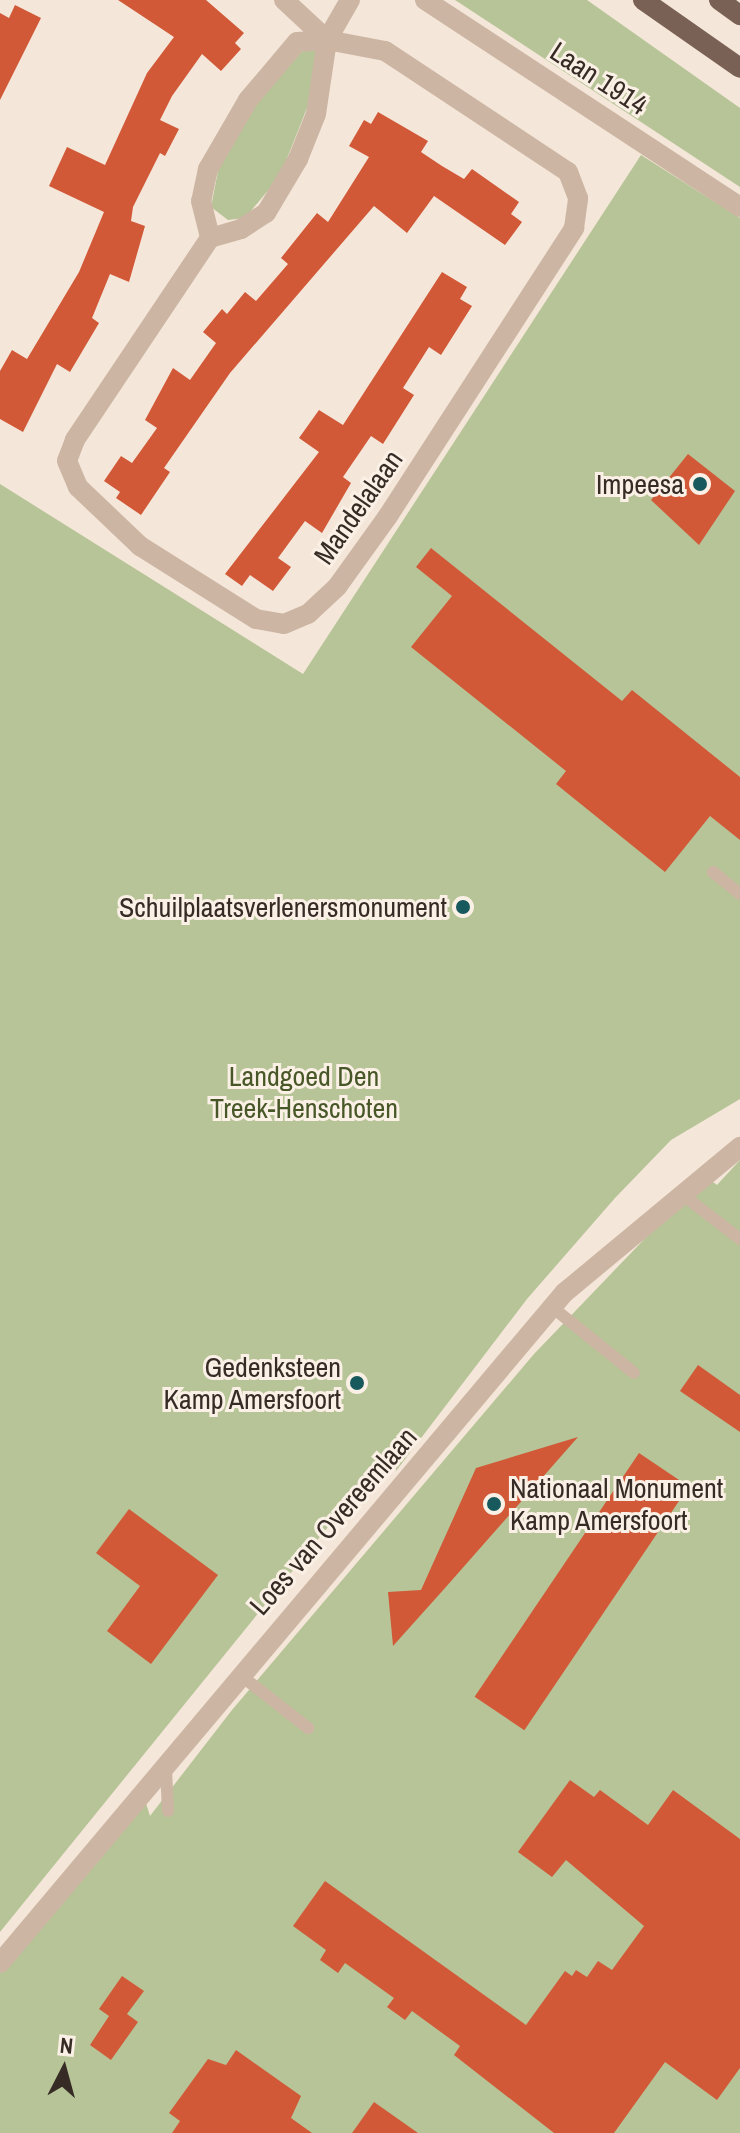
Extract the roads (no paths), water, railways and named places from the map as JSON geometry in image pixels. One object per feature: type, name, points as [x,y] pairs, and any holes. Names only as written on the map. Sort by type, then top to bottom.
[{"type":"main road","points":[[643,0],[740,68]]},
{"type":"main road","points":[[719,0],[740,15]]},
{"type":"street","points":[[284,0],[327,40]]},
{"type":"street","points":[[210,238],[241,229],[266,213],[298,159],[316,114],[327,40],[350,0]]},
{"type":"street","name":"Laan 1914","points":[[425,0],[740,207]]},
{"type":"street","name":"Mandelalaan","points":[[327,40],[385,51],[568,172],[578,198],[574,228],[388,516],[337,587],[308,614],[284,624],[256,619],[140,546],[78,487],[67,461],[75,440],[210,238],[201,201],[222,139],[297,42],[327,40]]},
{"type":"street","name":"Loes van Overeemlaan","points":[[0,1963],[239,1674],[552,1307],[740,1147]]},
{"type":"lane","points":[[713,872],[740,894]]},
{"type":"lane","points":[[683,1195],[740,1239]]},
{"type":"lane","points":[[552,1307],[634,1373]]},
{"type":"lane","points":[[239,1674],[308,1728]]},
{"type":"lane","points":[[166,1766],[168,1811]]},
{"type":"place","name":"Impeesa","points":[[700,484]]},
{"type":"place","name":"Schuilplaatsverlenersmonument","points":[[463,907]]},
{"type":"place","name":"Gedenksteen Kamp Amersfoort","points":[[357,1383]]},
{"type":"place","name":"Nationaal Monument Kamp Amersfoort","points":[[494,1504]]},
{"type":"park label","name":"Landgoed Den Treek-Henschoten","points":[[304,1092]]}]
